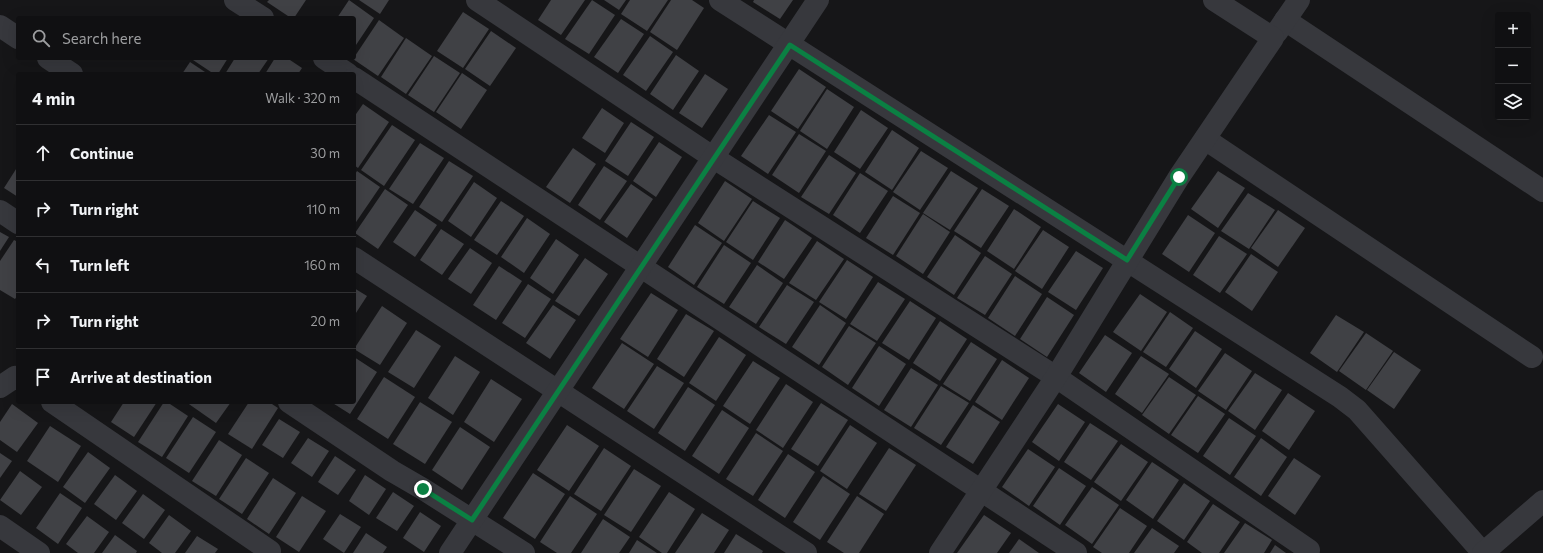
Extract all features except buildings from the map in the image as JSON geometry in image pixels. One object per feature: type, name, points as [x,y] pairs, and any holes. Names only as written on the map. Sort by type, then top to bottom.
[{"type":"street","points":[[235,0],[259,16]]},
{"type":"street","points":[[477,0],[714,158],[1056,377],[1309,550]]},
{"type":"street","points":[[720,0],[1340,397],[1357,410],[1483,553],[1543,501]]},
{"type":"street","points":[[450,553],[790,45],[818,0]]},
{"type":"street","points":[[1214,0],[1273,38]]},
{"type":"street","points":[[940,553],[1056,377],[1127,260],[1205,139],[1299,0]]},
{"type":"street","points":[[1285,20],[1543,191]]},
{"type":"street","points":[[0,26],[16,37]]},
{"type":"street","points":[[51,60],[69,72]]},
{"type":"street","points":[[327,60],[345,72]]},
{"type":"street","points":[[356,79],[642,266],[980,491],[1076,553]]},
{"type":"street","points":[[1205,139],[1532,357]]},
{"type":"street","points":[[0,211],[16,222]]},
{"type":"street","points":[[356,259],[806,553]]},
{"type":"street","points":[[0,387],[16,378]]},
{"type":"street","points":[[55,404],[270,551]]},
{"type":"street","points":[[292,404],[392,471],[524,553]]},
{"type":"street","points":[[0,526],[39,553]]},
{"type":"route","points":[[423,489],[472,520],[790,45],[1127,260],[1179,177]]}]
